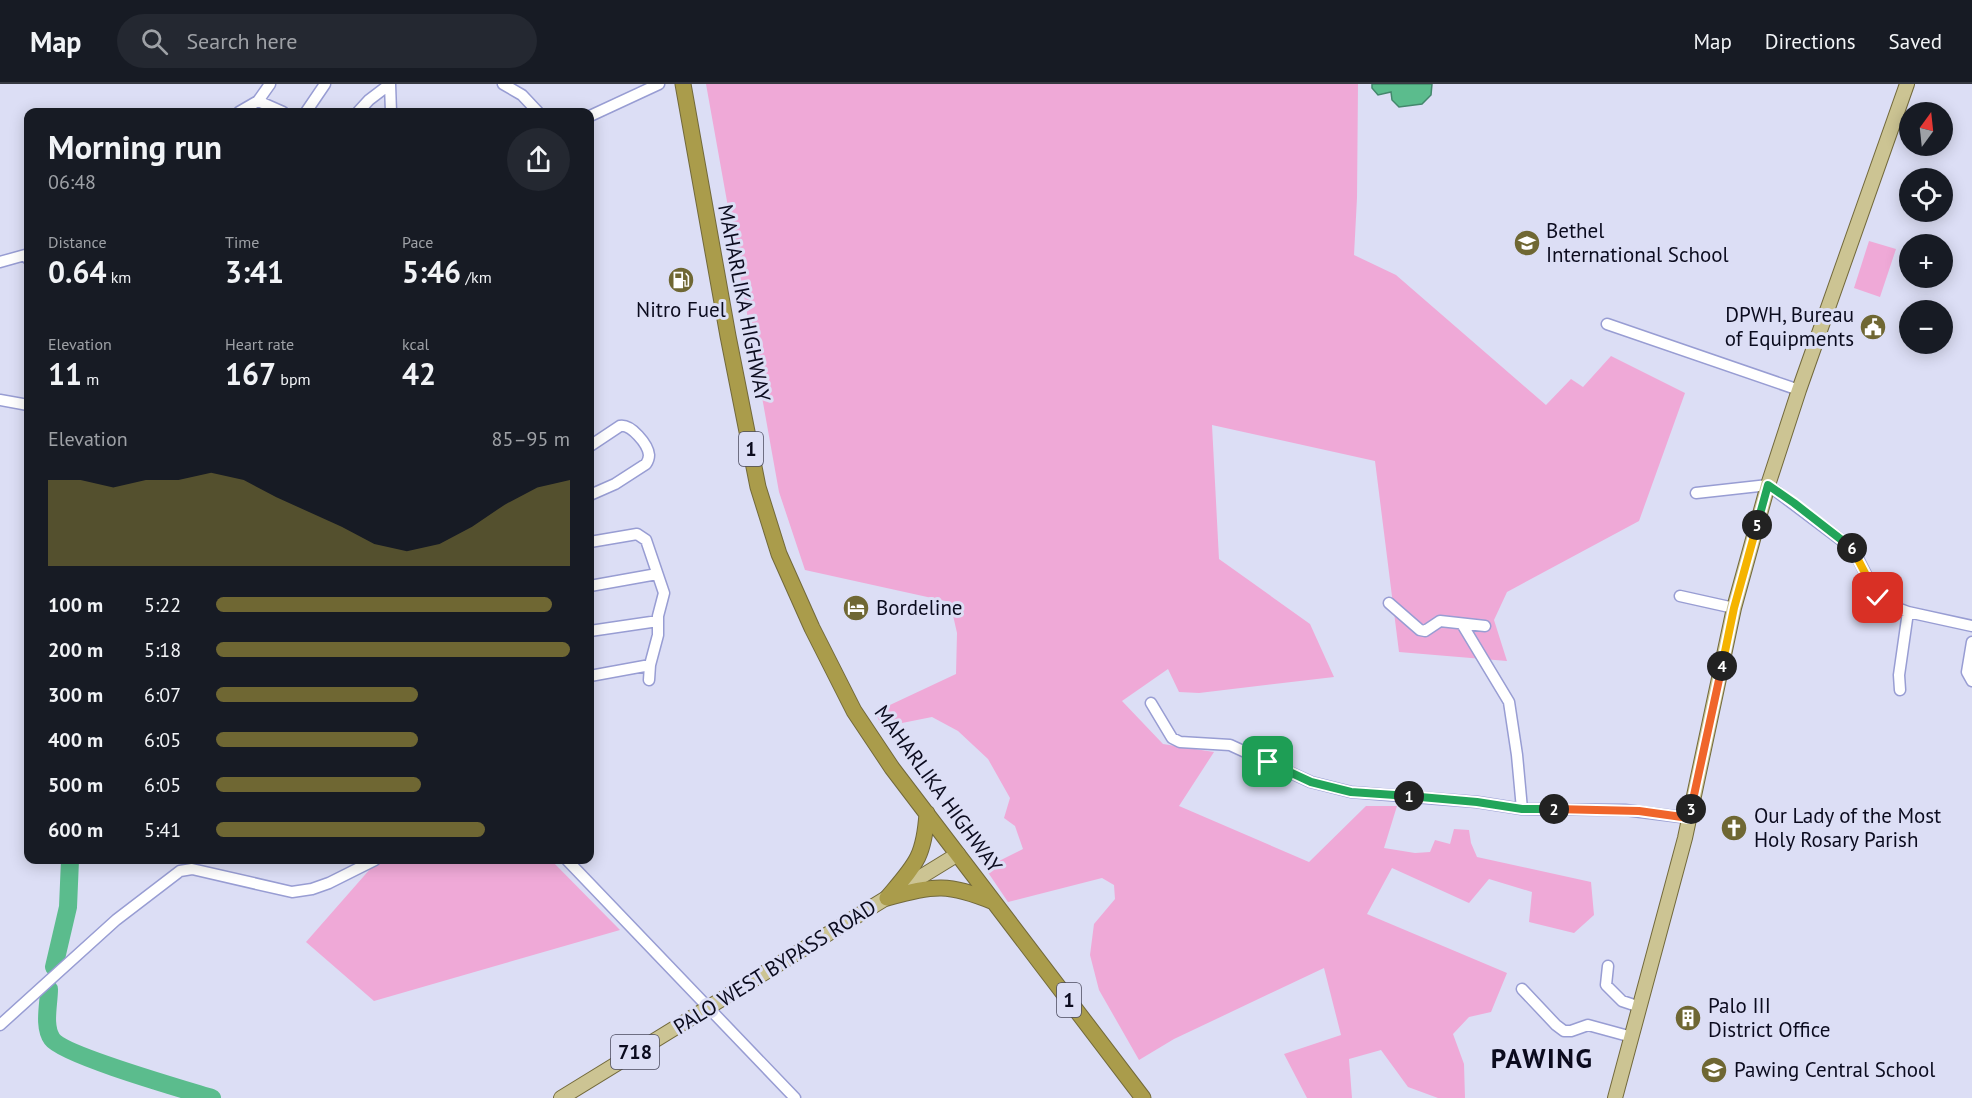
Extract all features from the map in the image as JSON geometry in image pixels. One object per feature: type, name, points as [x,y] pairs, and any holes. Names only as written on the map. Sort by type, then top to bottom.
[{"type":"highway","name":"MAHARLIKA HIGHWAY","points":[[684,90],[728,336],[756,476],[779,554],[812,628],[854,711],[892,768],[1143,1098]]},
{"type":"highway","points":[[887,898],[920,855],[926,834],[927,813]]},
{"type":"highway","points":[[887,898],[922,889],[944,887],[967,891],[996,903]]},
{"type":"main road","points":[[1615,1098],[1689,818],[1734,608],[1768,485],[1799,390],[1907,84]]},
{"type":"main road","name":"PALO WEST BYPASS ROAD","points":[[561,1098],[958,854]]},
{"type":"street","points":[[245,108],[258,100],[270,84]]},
{"type":"street","points":[[309,108],[325,84]]},
{"type":"street","points":[[362,108],[390,84]]},
{"type":"street","points":[[390,84],[391,108]]},
{"type":"street","points":[[503,84],[522,95],[534,108]]},
{"type":"street","points":[[594,114],[659,84]]},
{"type":"street","points":[[258,100],[275,108]]},
{"type":"street","points":[[0,262],[24,258]]},
{"type":"street","points":[[1607,324],[1799,390]]},
{"type":"street","points":[[0,400],[24,404]]},
{"type":"street","points":[[594,443],[620,426],[626,425],[631,427],[649,453],[646,464],[634,473],[594,493]]},
{"type":"street","points":[[1696,493],[1768,485],[1853,549],[1878,598],[1908,612],[1972,626]]},
{"type":"street","points":[[594,541],[637,534],[646,540],[664,593],[649,680]]},
{"type":"street","points":[[594,585],[657,574]]},
{"type":"street","points":[[1680,596],[1734,608]]},
{"type":"street","points":[[1389,603],[1420,630],[1425,631],[1440,621],[1485,626]]},
{"type":"street","points":[[1900,690],[1899,675],[1908,612]]},
{"type":"street","points":[[594,630],[658,621]]},
{"type":"street","points":[[1462,624],[1509,702],[1522,809]]},
{"type":"street","points":[[1972,642],[1967,672],[1972,681]]},
{"type":"street","points":[[594,675],[650,665]]},
{"type":"street","points":[[1151,704],[1172,738],[1180,742],[1230,745],[1311,782],[1351,792],[1477,802],[1522,809],[1625,810],[1689,818]]},
{"type":"street","points":[[0,1025],[116,920],[180,871],[192,869],[292,892],[329,883],[367,864]]},
{"type":"street","points":[[571,864],[795,1098]]},
{"type":"street","points":[[1608,966],[1606,985],[1622,1001],[1640,1007]]},
{"type":"street","points":[[1522,989],[1564,1031],[1588,1025],[1632,1037]]},
{"type":"shaded area","points":[[706,84],[1358,84],[1354,255],[1396,275],[1546,405],[1571,379],[1583,387],[1611,356],[1685,393],[1639,521],[1507,592],[1494,620],[1507,661],[1399,652],[1375,461],[1212,425],[1219,559],[1310,624],[1334,677],[1199,693],[1179,692],[1168,669],[1122,701],[1163,744],[1214,752],[1179,806],[1309,862],[1366,806],[1397,806],[1384,848],[1415,853],[1430,852],[1435,840],[1450,844],[1454,829],[1469,830],[1477,857],[1591,882],[1594,915],[1574,933],[1529,922],[1532,892],[1489,879],[1469,903],[1392,868],[1367,914],[1507,973],[1491,1012],[1469,1017],[1453,1034],[1464,1064],[1465,1098],[1438,1098],[1408,1087],[1381,1050],[1349,1059],[1352,1098],[1307,1098],[1284,1054],[1341,1035],[1324,968],[1174,1039],[1139,1060],[1099,990],[1090,955],[1094,924],[1115,899],[1114,885],[1102,878],[1008,902],[985,868],[1023,849],[1015,826],[1004,818],[1010,798],[988,759],[958,731],[932,717],[882,727],[875,712],[956,674],[957,633],[950,602],[805,570],[779,492]]},
{"type":"shaded area","points":[[1372,84],[1432,84],[1431,95],[1422,104],[1399,107],[1392,100],[1391,92],[1378,95],[1372,88]]},
{"type":"shaded area","points":[[1869,241],[1896,249],[1880,297],[1854,288]]},
{"type":"shaded area","points":[[374,864],[555,864],[620,930],[374,1001],[306,942]]},
{"type":"waterway","points":[[54,967],[68,907],[70,864]]},
{"type":"waterway","points":[[49,989],[47,1015],[49,1034],[61,1046],[101,1063],[212,1098]]},
{"type":"place","name":"Bethel International School","points":[[1527,243]]},
{"type":"place","name":"Nitro Fuel","points":[[681,280]]},
{"type":"place","name":"DPWH, Bureau of Equipments","points":[[1873,327]]},
{"type":"place","name":"Bordeline","points":[[856,608]]},
{"type":"place","name":"Our Lady of the Most Holy Rosary Parish","points":[[1734,828]]},
{"type":"place","name":"Palo III District Office","points":[[1688,1018]]},
{"type":"place","name":"Pawing Central School","points":[[1714,1070]]},
{"type":"district","name":"PAWING","points":[[1542,1059]]},
{"type":"route","points":[[1268,762],[1311,782],[1351,792],[1477,802],[1522,809],[1625,810],[1689,818],[1734,608],[1768,485],[1853,549],[1878,598]]}]
